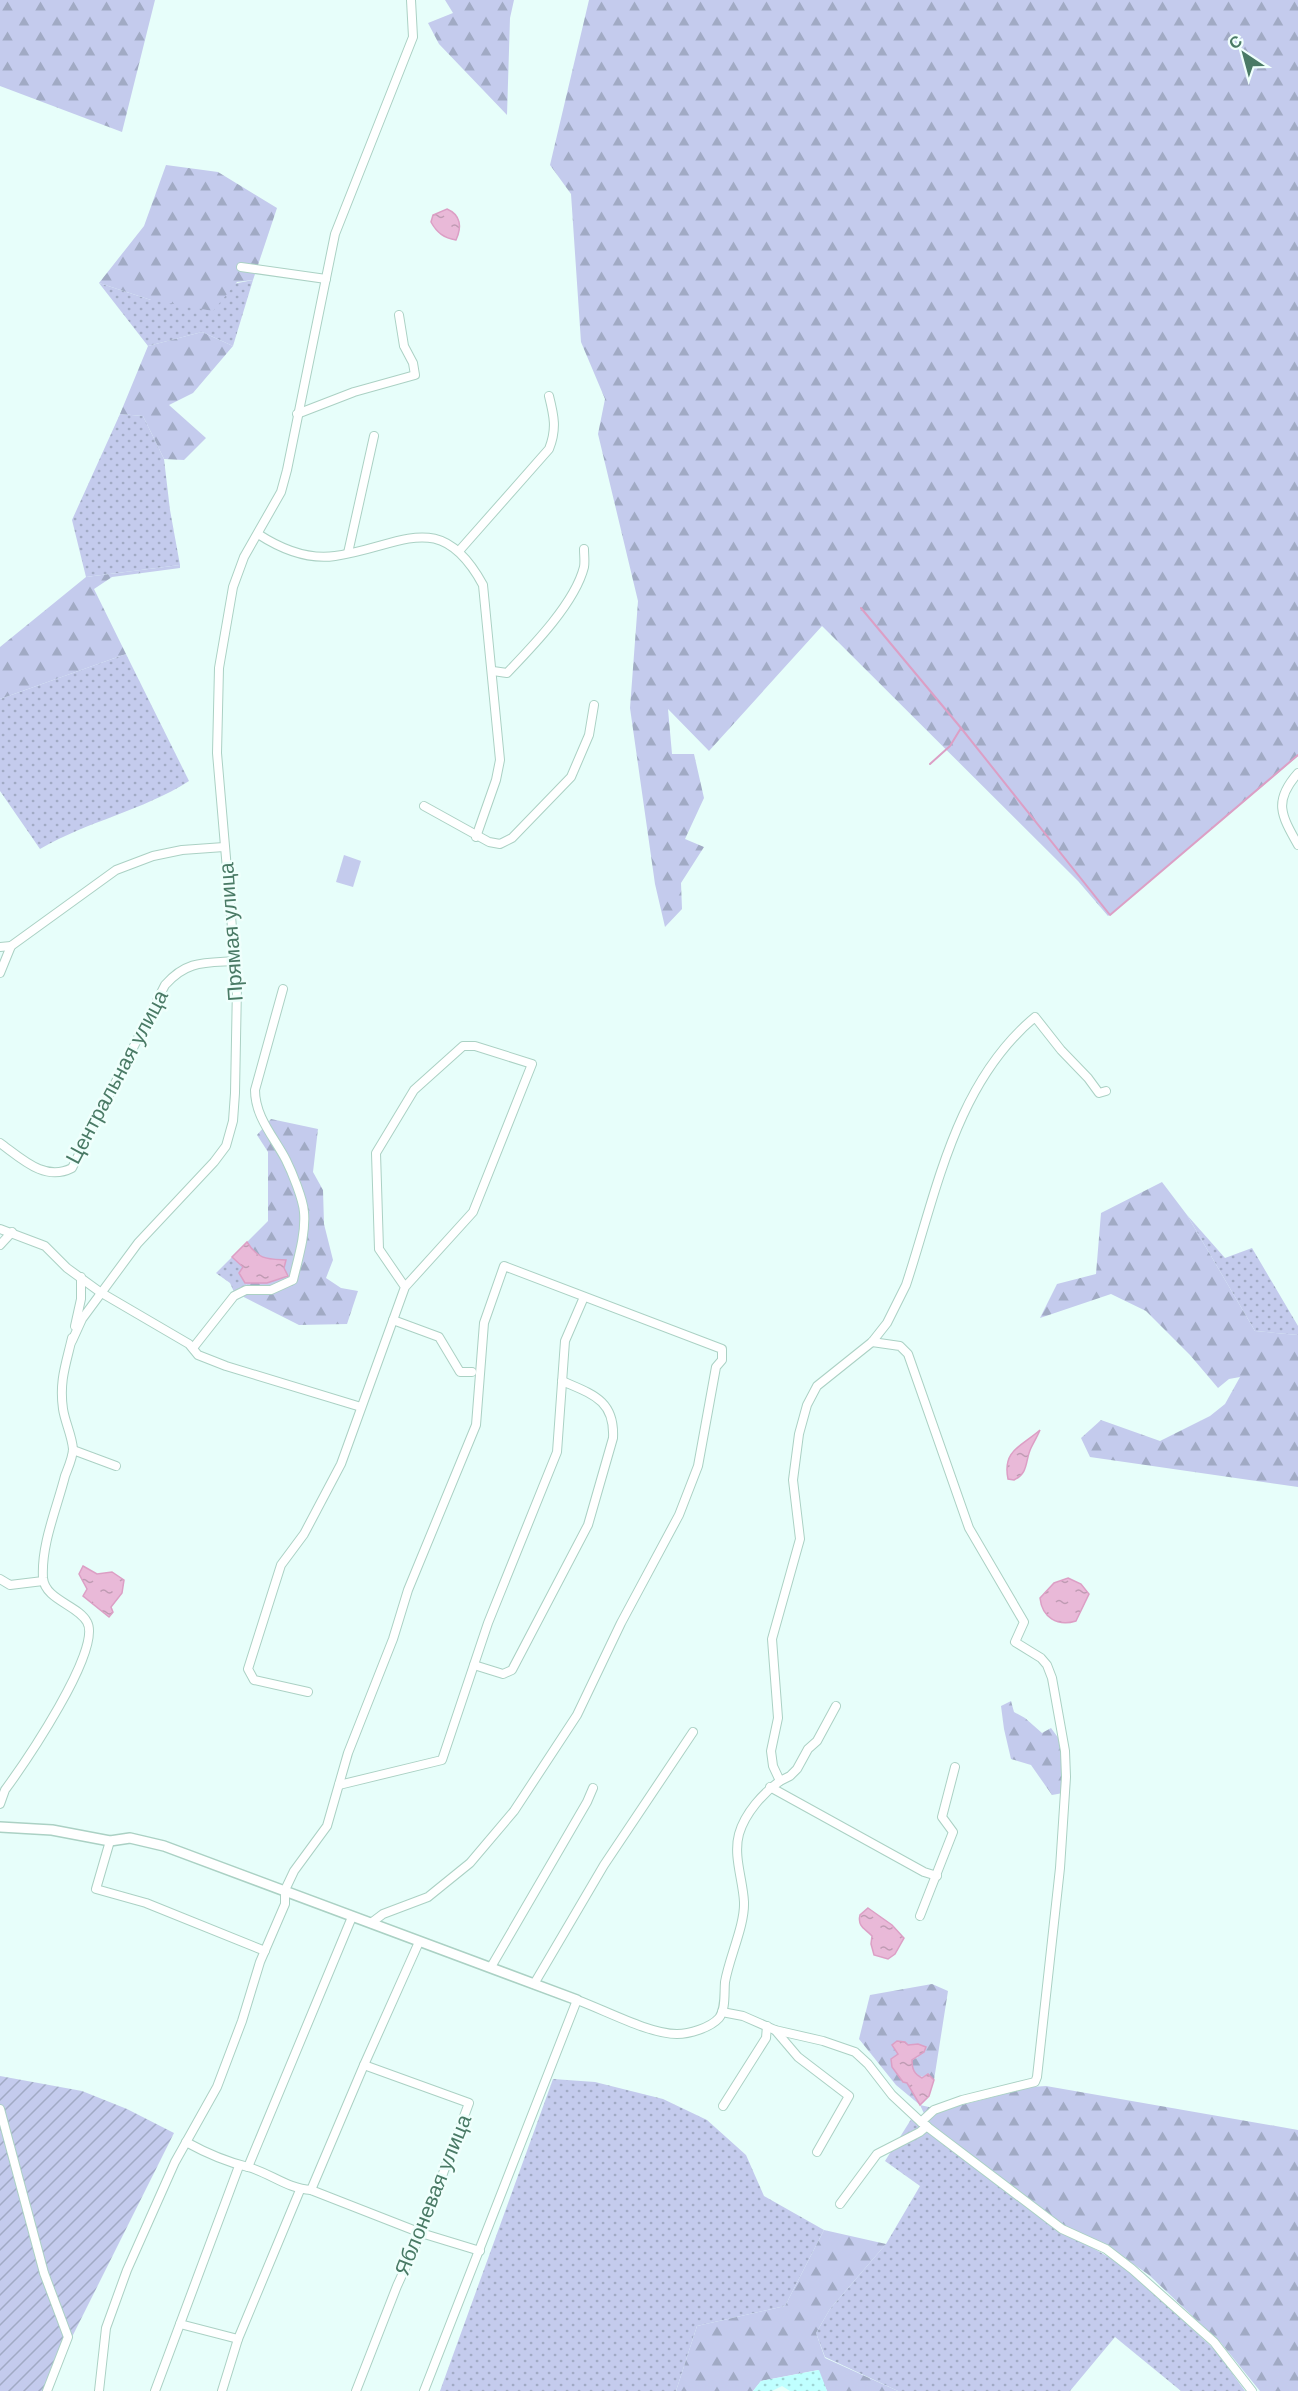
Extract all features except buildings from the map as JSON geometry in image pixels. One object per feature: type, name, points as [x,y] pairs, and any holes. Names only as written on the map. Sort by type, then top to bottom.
[{"type":"street","name":"Прямая улица","points":[[72,1341],[82,1319],[100,1292],[138,1244],[226,1146],[235,1093],[236,961],[217,753],[219,668],[232,587],[244,557],[281,492],[335,234],[413,37],[411,0]]},
{"type":"street","points":[[242,267],[326,279]]},
{"type":"street","points":[[297,414],[354,392],[415,375],[413,363],[404,346],[399,315]]},
{"type":"street","points":[[459,551],[549,449],[555,430],[555,419],[549,396]]},
{"type":"street","points":[[348,554],[374,436]]},
{"type":"street","points":[[258,534],[298,554],[334,556],[388,542],[420,537],[442,541],[459,551],[468,560],[483,585],[500,760],[496,780],[476,837]]},
{"type":"street","points":[[493,671],[507,673],[534,645],[575,590],[584,566],[584,549]]},
{"type":"street","points":[[424,806],[476,837],[489,842],[500,844],[512,838],[571,777],[589,735],[594,705]]},
{"type":"street","points":[[1298,773],[1283,792],[1282,811],[1298,845]]},
{"type":"street","points":[[0,948],[11,946],[116,870],[153,856],[182,850],[224,847]]},
{"type":"street","points":[[0,973],[11,946]]},
{"type":"street","name":"Центральная улица","points":[[0,1143],[33,1167],[51,1173],[62,1173],[72,1168],[165,985],[183,969],[192,965],[236,961]]},
{"type":"street","points":[[193,1348],[234,1296],[246,1290],[271,1290],[293,1280],[302,1236],[304,1212],[287,1162],[258,1112],[255,1090],[283,989]]},
{"type":"street","points":[[780,1781],[773,1766],[771,1751],[778,1718],[772,1646],[788,1578],[798,1554],[800,1539],[794,1480],[799,1434],[807,1405],[817,1386],[872,1342],[887,1323],[906,1285],[949,1149],[979,1083],[1007,1043],[1035,1017],[1060,1050],[1088,1078],[1099,1093],[1106,1091]]},
{"type":"street","points":[[308,1692],[254,1680],[248,1669],[281,1565],[304,1534],[341,1464],[405,1287],[473,1212],[532,1064],[475,1046],[463,1046],[414,1090],[396,1117],[376,1153],[379,1249],[405,1287]]},
{"type":"street","points":[[0,1228],[45,1246],[67,1268],[100,1292],[189,1344],[198,1355],[226,1366],[361,1407]]},
{"type":"street","points":[[0,1245],[12,1232]]},
{"type":"street","points":[[99,2391],[106,2328],[114,2304],[170,2172],[218,2087],[265,1951],[285,1904],[285,1890],[294,1871],[327,1826],[348,1754],[393,1639],[408,1590],[476,1425],[484,1323],[504,1266],[722,1349],[722,1360],[716,1367],[698,1466],[679,1515],[621,1623],[588,1695],[514,1811],[470,1863],[447,1884],[428,1897],[382,1914],[371,1923]]},
{"type":"street","points":[[0,1804],[5,1790],[64,1699],[86,1650],[91,1631],[87,1620],[53,1594],[43,1581],[48,1537],[73,1449],[63,1409],[61,1384],[64,1363],[72,1341],[81,1299],[81,1277]]},
{"type":"street","points":[[339,1785],[442,1760],[488,1623],[557,1452],[565,1341],[584,1297]]},
{"type":"street","points":[[393,1320],[439,1337],[460,1372],[472,1372]]},
{"type":"street","points":[[840,2204],[877,2154],[920,2132],[934,2110],[962,2100],[1035,2082],[1060,1868],[1066,1777],[1065,1751],[1052,1678],[1047,1665],[1041,1658],[1015,1642],[1024,1622],[969,1528],[908,1354],[900,1346],[872,1342]]},
{"type":"street","points":[[474,1665],[503,1674],[512,1670],[588,1525],[612,1438],[613,1426],[608,1408],[594,1395],[562,1381]]},
{"type":"street","points":[[73,1449],[116,1466]]},
{"type":"street","points":[[0,1579],[10,1586],[43,1581]]},
{"type":"street","points":[[0,1827],[52,1830],[110,1841],[130,1838],[164,1846],[661,2032],[678,2034],[709,2025],[722,2012],[725,1982],[744,1905],[738,1839],[753,1807],[770,1787],[790,1776],[797,1768],[808,1749],[817,1741],[836,1706]]},
{"type":"street","points":[[534,1984],[616,1845],[693,1732]]},
{"type":"street","points":[[920,1916],[953,1832],[942,1817],[955,1767]]},
{"type":"street","points":[[770,1787],[831,1823],[924,1872],[937,1876]]},
{"type":"street","points":[[491,1967],[587,1802],[592,1788]]},
{"type":"street","points":[[110,1841],[96,1889],[146,1903],[265,1951]]},
{"type":"street","points":[[248,2167],[352,1917]]},
{"type":"street","points":[[311,2190],[419,1942]]},
{"type":"street","points":[[424,2391],[577,2000]]},
{"type":"street","points":[[722,2012],[743,2016],[775,2030],[823,2041],[855,2052],[868,2064],[892,2095],[924,2124],[1062,2229],[1106,2249],[1132,2269],[1214,2342],[1252,2391]]},
{"type":"street","points":[[723,2106],[766,2038],[767,2026]]},
{"type":"street","points":[[775,2030],[798,2057],[849,2096],[817,2152]]},
{"type":"street","name":"Яблоневая улица","points":[[356,2391],[397,2286],[421,2233],[469,2103],[364,2065]]},
{"type":"street","points":[[0,2109],[44,2273],[68,2337],[47,2391]]},
{"type":"street","points":[[186,2142],[238,2166],[248,2167],[300,2190],[311,2190],[421,2233],[480,2251]]},
{"type":"street","points":[[155,2391],[238,2166]]},
{"type":"street","points":[[222,2391],[238,2339],[300,2190]]},
{"type":"street","points":[[180,2324],[238,2339]]},
{"type":"green space","points":[[0,0],[155,0],[122,132],[0,86]]},
{"type":"green space","points":[[445,0],[514,0],[510,18],[507,115],[439,44],[428,23],[453,13]]},
{"type":"green space","points":[[589,0],[1298,0],[1298,756],[1108,916],[1078,881],[822,626],[709,751],[668,709],[672,754],[694,754],[704,798],[685,839],[704,847],[681,883],[682,909],[665,927],[655,884],[630,708],[638,601],[598,434],[605,399],[581,342],[571,194],[550,165]]},
{"type":"green space","points":[[166,165],[218,172],[277,208],[253,280],[237,282],[213,311],[151,300],[99,283],[144,226]]},
{"type":"green space","points":[[253,280],[233,346],[202,332],[148,346],[99,283],[151,300]]},
{"type":"green space","points":[[202,332],[233,346],[193,393],[169,405],[206,438],[184,460],[164,459],[143,416],[120,414],[148,346]]},
{"type":"green space","points":[[120,414],[143,416],[164,459],[180,565],[86,577],[72,520]]},
{"type":"green space","points":[[180,565],[180,568],[112,577],[94,589],[126,654],[0,699],[0,647],[86,577]]},
{"type":"green space","points":[[126,654],[189,781],[153,800],[58,839],[40,849],[0,791],[0,699]]},
{"type":"green space","points":[[344,855],[361,861],[353,887],[336,882]]},
{"type":"green space","points":[[271,1119],[318,1129],[313,1172],[323,1190],[324,1224],[333,1260],[326,1278],[341,1288],[358,1291],[347,1324],[299,1325],[234,1292],[255,1295],[245,1283],[267,1283],[265,1259],[251,1249],[247,1242],[268,1221],[268,1152],[257,1135]]},
{"type":"green space","points":[[1162,1182],[1187,1215],[1255,1331],[1298,1335],[1298,1487],[1090,1457],[1081,1438],[1101,1420],[1160,1441],[1210,1416],[1225,1404],[1240,1377],[1229,1379],[1218,1388],[1190,1355],[1146,1311],[1111,1294],[1040,1318],[1057,1284],[1096,1274],[1101,1213]]},
{"type":"green space","points":[[1187,1215],[1225,1258],[1252,1248],[1298,1326],[1298,1335],[1255,1331]]},
{"type":"green space","points":[[232,1257],[243,1267],[245,1283],[256,1295],[234,1292],[230,1283],[216,1273]]},
{"type":"green space","points":[[1011,1701],[1014,1712],[1025,1718],[1042,1733],[1051,1728],[1062,1743],[1063,1793],[1052,1795],[1031,1765],[1011,1759],[1001,1706]]},
{"type":"green space","points":[[932,1984],[948,1991],[934,2080],[928,2074],[923,2077],[916,2075],[912,2067],[912,2060],[918,2057],[918,2044],[908,2046],[905,2042],[897,2041],[892,2045],[898,2054],[907,2083],[920,2105],[896,2085],[859,2039],[870,1995]]},
{"type":"green space","points":[[0,2076],[82,2091],[127,2109],[174,2133],[45,2391],[0,2391]]},
{"type":"green space","points":[[553,2079],[595,2082],[663,2099],[707,2120],[746,2155],[764,2196],[824,2230],[785,2306],[697,2326],[676,2391],[440,2391]]},
{"type":"green space","points":[[1046,2086],[1298,2130],[1298,2391],[1260,2391],[1221,2343],[1149,2275],[1106,2245],[1064,2226],[928,2122],[920,2105],[942,2110],[1032,2087]]},
{"type":"green space","points":[[915,2113],[933,2133],[1059,2232],[1126,2267],[1216,2351],[1245,2391],[1181,2391],[1115,2337],[1070,2391],[898,2391],[825,2357],[816,2333],[830,2309],[886,2244],[920,2186],[885,2161]]},
{"type":"green space","points":[[824,2230],[886,2244],[830,2309],[816,2333],[825,2358],[898,2391],[827,2391],[818,2370],[761,2381],[753,2391],[676,2391],[697,2326],[785,2306]]},
{"type":"sand","points":[[819,2370],[827,2391],[790,2391],[782,2386],[772,2391],[753,2391],[761,2381]]},
{"type":"water","points":[[447,209],[458,218],[459,231],[456,240],[441,234],[431,222],[433,215]]},
{"type":"water","points":[[247,1242],[259,1255],[269,1259],[286,1260],[284,1268],[288,1276],[267,1283],[245,1283],[239,1273],[243,1267],[232,1257]]},
{"type":"water","points":[[1040,1430],[1022,1474],[1014,1480],[1008,1479],[1008,1461],[1011,1455]]},
{"type":"water","points":[[83,1566],[97,1574],[112,1572],[124,1580],[122,1593],[111,1607],[113,1612],[109,1617],[83,1596],[87,1589],[79,1574]]},
{"type":"water","points":[[1068,1578],[1081,1584],[1089,1594],[1076,1621],[1063,1623],[1047,1615],[1040,1598],[1054,1583]]},
{"type":"water","points":[[868,1908],[892,1925],[904,1938],[895,1954],[888,1959],[874,1955],[871,1944],[872,1936],[860,1922],[860,1915]]},
{"type":"water","points":[[897,2041],[926,2047],[924,2052],[912,2060],[913,2069],[917,2075],[922,2078],[928,2074],[934,2080],[929,2096],[920,2105],[907,2083],[903,2082],[892,2067],[891,2059],[898,2054],[892,2045]]},
{"type":"waterway","points":[[861,608],[961,728],[1110,915],[1298,755]]},
{"type":"waterway","points":[[930,764],[950,746],[961,728]]}]
